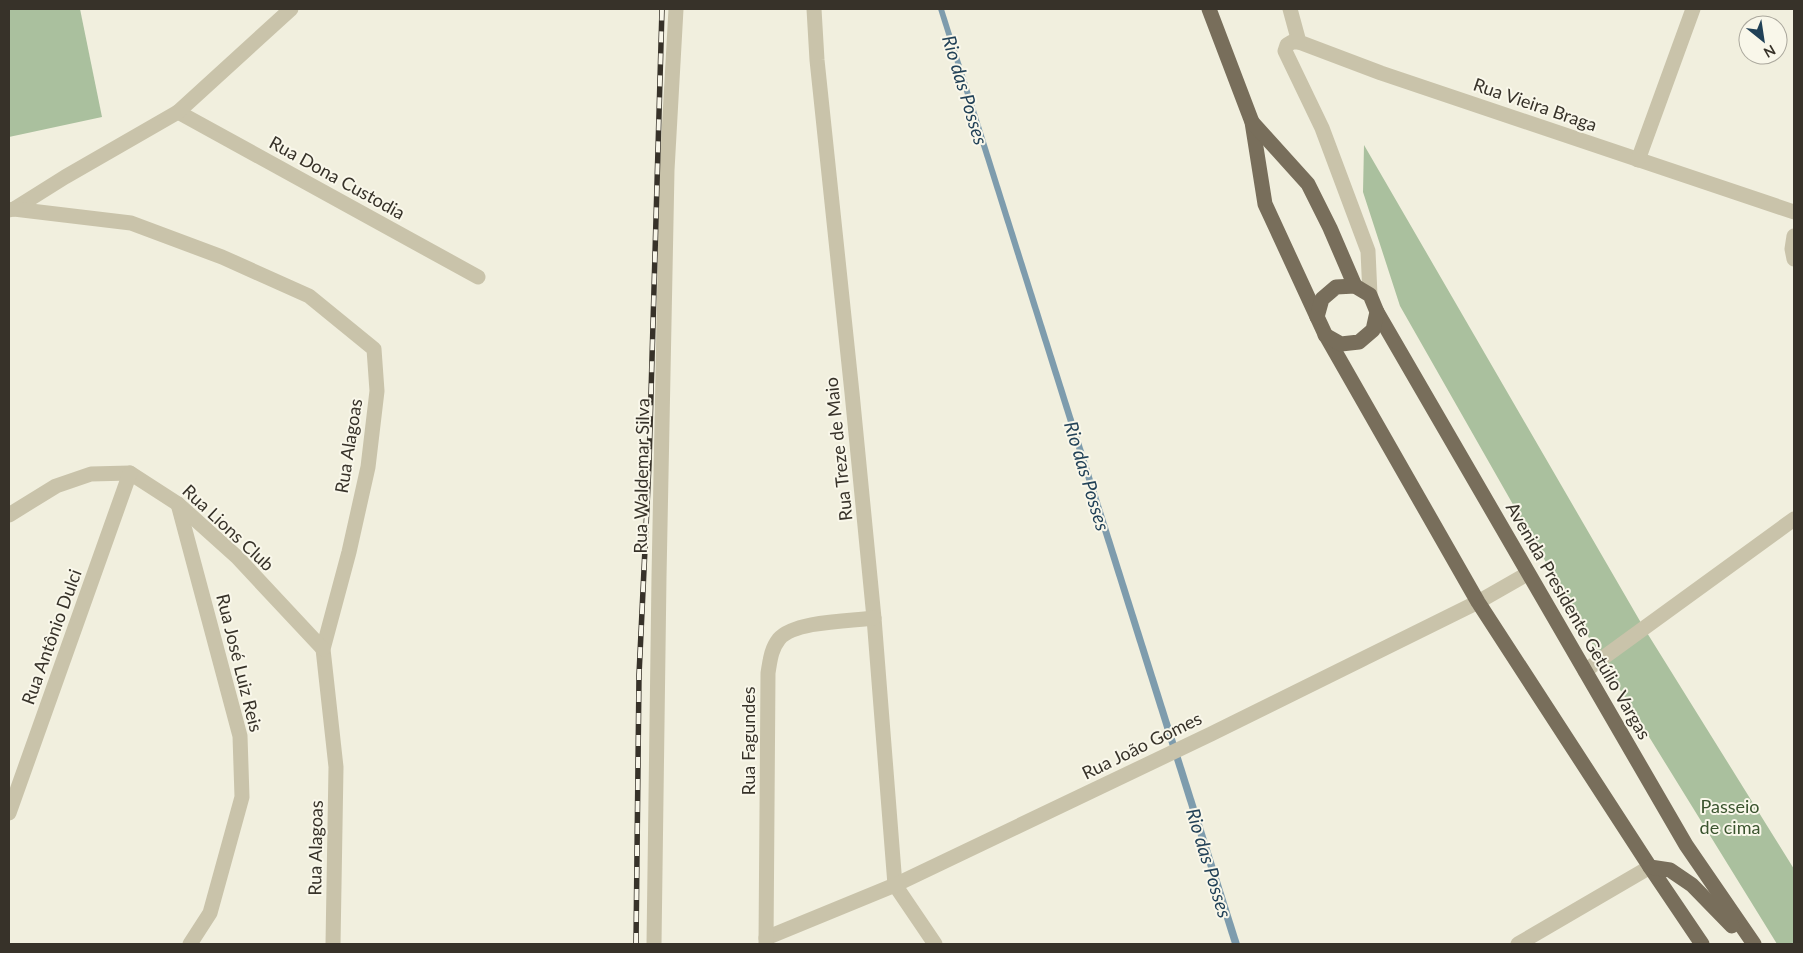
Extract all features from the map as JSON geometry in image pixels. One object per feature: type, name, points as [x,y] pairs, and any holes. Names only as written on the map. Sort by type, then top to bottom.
[{"type":"main road","points":[[1209,9],[1252,122],[1265,204],[1325,334],[1478,602],[1702,944]]},
{"type":"main road","points":[[1252,122],[1308,184],[1330,228],[1354,286]]},
{"type":"main road","points":[[1318,317],[1322,299],[1336,287],[1354,286],[1370,295],[1377,312],[1373,330],[1359,342],[1341,344],[1325,334]]},
{"type":"main road","name":"Avenida Presidente Getúlio Vargas","points":[[1377,312],[1686,845],[1754,944]]},
{"type":"main road","points":[[1650,867],[1670,870],[1692,886],[1729,921],[1748,944]]},
{"type":"street","points":[[12,209],[178,112],[291,9]]},
{"type":"street","name":"Rua Waldemar Silva","points":[[654,944],[667,170],[676,9]]},
{"type":"street","name":"Rua Treze de Maio","points":[[814,9],[817,60],[874,618],[895,885]]},
{"type":"street","points":[[1290,9],[1299,42],[1292,42],[1287,45],[1286,51],[1322,128],[1368,251],[1370,295]]},
{"type":"street","points":[[1638,160],[1693,9]]},
{"type":"street","name":"Rua Vieira Braga","points":[[1299,42],[1381,74],[1794,212]]},
{"type":"street","name":"Rua Dona Custodia","points":[[178,112],[478,277]]},
{"type":"street","name":"Rua Alagoas","points":[[12,209],[131,223],[222,257],[309,296],[374,349],[377,391],[368,467],[322,649],[336,767],[333,944]]},
{"type":"street","points":[[1794,236],[1792,249],[1794,259]]},
{"type":"street","points":[[9,515],[56,486],[91,474],[130,473]]},
{"type":"street","name":"Rua Lions Club","points":[[130,473],[178,504],[237,557],[322,649]]},
{"type":"street","name":"Rua Antônio Dulci","points":[[9,814],[130,473]]},
{"type":"street","name":"Rua José Luiz Reis","points":[[178,504],[240,736],[242,797],[210,913],[190,944]]},
{"type":"street","points":[[1585,671],[1794,519]]},
{"type":"street","name":"Rua João Gomes","points":[[766,941],[895,885],[1143,767],[1478,602],[1528,574]]},
{"type":"street","name":"Rua Fagundes","points":[[766,941],[768,673],[771,652],[779,638],[794,629],[809,625],[874,618]]},
{"type":"street","points":[[1518,944],[1650,867]]},
{"type":"street","points":[[895,885],[935,944]]},
{"type":"green space","points":[[9,9],[80,9],[102,117],[9,137]]},
{"type":"green space","name":"Passeio de cima","points":[[1364,145],[1644,628],[1794,869],[1794,944],[1777,944],[1601,659],[1400,306],[1363,192]]},
{"type":"water","name":"Rio das Posses","points":[[938,9],[944,9],[1240,944],[1232,944]]},
{"type":"railway","points":[[636,944],[639,675],[649,464],[662,9]]}]
